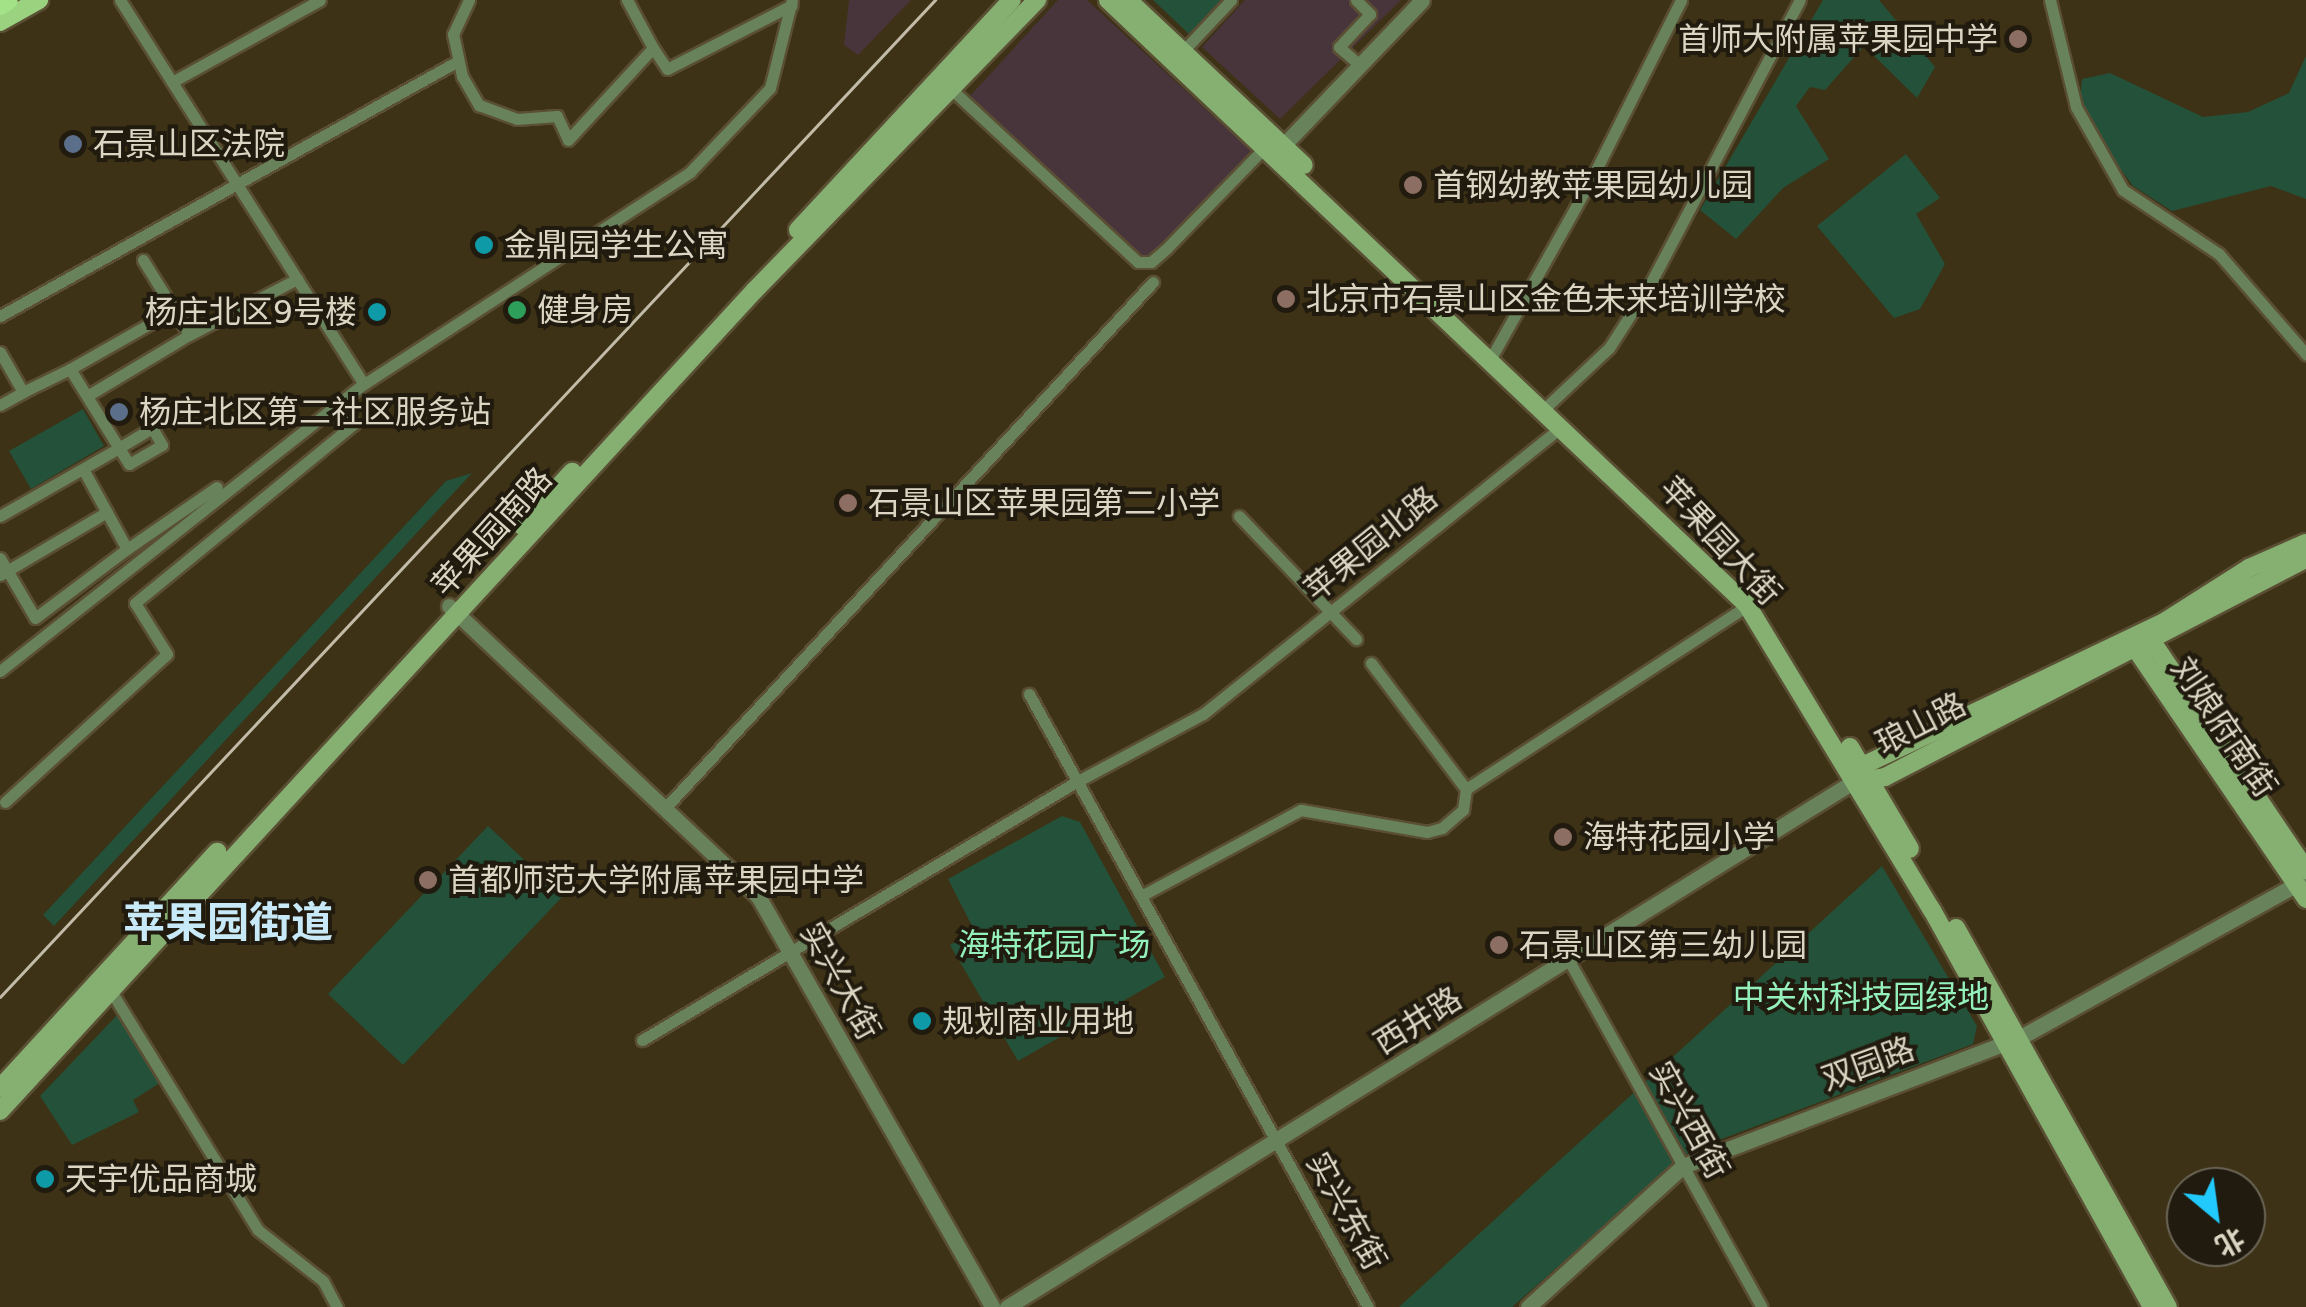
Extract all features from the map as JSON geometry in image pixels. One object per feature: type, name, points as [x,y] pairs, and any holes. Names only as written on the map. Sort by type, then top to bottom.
[{"type":"highway","points":[[0,4],[8,0]]},
{"type":"main road","points":[[0,22],[39,0]]},
{"type":"main road","name":"苹果园南路","points":[[0,1111],[1012,0]]},
{"type":"main road","name":"苹果园南路","points":[[0,1088],[1037,0]]},
{"type":"main road","name":"苹果园大街","points":[[1108,0],[1275,149],[1494,354],[1750,603],[1863,776],[2168,1307]]},
{"type":"main road","name":"苹果园大街","points":[[1128,0],[1183,51],[1275,149]]},
{"type":"main road","name":"苹果园大街","points":[[1548,406],[1562,426],[1750,603]]},
{"type":"main road","name":"琅山路","points":[[2140,639],[2306,542]]},
{"type":"main road","name":"琅山路","points":[[1863,776],[2306,559]]},
{"type":"main road","name":"刘娘府南街","points":[[2140,639],[2306,870]]},
{"type":"main road","name":"刘娘府南街","points":[[2140,639],[2302,888]]},
{"type":"main road","name":"苹果园大街","points":[[2012,1040],[2152,1307]]},
{"type":"street","points":[[120,0],[364,384]]},
{"type":"street","points":[[172,82],[320,0]]},
{"type":"street","points":[[468,0],[453,34],[458,61],[478,104],[517,119],[557,116],[568,140],[653,48]]},
{"type":"street","points":[[627,0],[667,69],[792,2]]},
{"type":"street","points":[[1183,51],[1231,0]]},
{"type":"street","points":[[1356,0],[1370,14],[1339,47],[1360,66]]},
{"type":"street","points":[[950,88],[1138,262],[1151,262],[1275,149],[1422,0]]},
{"type":"street","points":[[1494,354],[1680,0]]},
{"type":"street","points":[[1548,406],[1609,348],[1649,286],[1800,0]]},
{"type":"street","points":[[2050,0],[2076,107],[2123,190],[2219,254],[2306,354]]},
{"type":"street","points":[[0,671],[364,384],[690,172],[770,88],[792,2]]},
{"type":"street","points":[[0,316],[458,61]]},
{"type":"street","points":[[143,260],[189,334]]},
{"type":"street","points":[[87,396],[189,334],[297,279]]},
{"type":"street","points":[[666,807],[1153,282]]},
{"type":"street","points":[[0,405],[174,310]]},
{"type":"street","points":[[0,352],[22,392]]},
{"type":"street","points":[[0,516],[119,448],[70,368]]},
{"type":"street","points":[[2,801],[167,654],[134,603],[354,424],[340,403]]},
{"type":"street","name":"苹果园北路","points":[[642,1040],[1076,782],[1215,706],[1562,426]]},
{"type":"street","points":[[83,468],[128,549]]},
{"type":"street","points":[[0,558],[4,573],[36,618],[217,487]]},
{"type":"street","points":[[4,573],[107,512]]},
{"type":"street","points":[[1239,516],[1356,639]]},
{"type":"street","points":[[1466,789],[1750,603]]},
{"type":"street","name":"实兴大街","points":[[453,610],[758,896],[992,1307]]},
{"type":"street","points":[[1140,896],[1301,810],[1427,832],[1463,810],[1466,789],[1371,662]]},
{"type":"street","name":"实兴东街","points":[[1029,694],[1368,1307]]},
{"type":"street","name":"西井路","points":[[1008,1307],[1863,776]]},
{"type":"street","name":"双园路","points":[[1528,1307],[1683,1166],[2012,1040],[2302,888]]},
{"type":"street","name":"实兴西街","points":[[1568,959],[1762,1307]]},
{"type":"street","points":[[109,988],[258,1230],[323,1281],[337,1307]]},
{"type":"shaded area","points":[[849,0],[911,0],[858,55],[844,45]]},
{"type":"shaded area","points":[[1058,0],[1087,0],[1251,151],[1149,257],[1141,259],[970,96]]},
{"type":"shaded area","points":[[1245,0],[1401,0],[1280,119],[1202,47]]},
{"type":"green space","points":[[1153,0],[1222,0],[1190,35]]},
{"type":"green space","points":[[1823,0],[1879,0],[1935,67],[1917,98],[1864,46],[1825,90],[1810,87],[1796,106],[1829,159],[1783,188],[1736,239],[1700,210]]},
{"type":"green space","points":[[2306,56],[2306,199],[2271,186],[2172,211],[2133,186],[2079,113],[2082,79],[2110,73],[2203,117],[2248,112],[2289,93]]},
{"type":"green space","points":[[1906,154],[1940,198],[1916,214],[1945,264],[1920,309],[1894,318],[1817,226]]},
{"type":"green space","points":[[83,409],[104,446],[31,489],[9,451]]},
{"type":"green space","points":[[472,473],[54,926],[43,915],[446,481]]},
{"type":"green space","name":"海特花园广场","points":[[1062,816],[1080,822],[1165,977],[1018,1061],[950,945],[974,930],[948,879]]},
{"type":"green space","points":[[488,826],[563,896],[403,1065],[328,994]]},
{"type":"green space","name":"中关村科技园绿地","points":[[1882,866],[1977,1026],[1973,1044],[1690,1151],[1512,1307],[1399,1307]]},
{"type":"green space","points":[[122,1010],[163,1081],[133,1100],[139,1112],[72,1145],[40,1096]]},
{"type":"railway","points":[[0,997],[935,0]]},
{"type":"place","name":"首师大附属苹果园中学","points":[[2018,39]]},
{"type":"place","name":"石景山区法院","points":[[73,144]]},
{"type":"place","name":"首钢幼教苹果园幼儿园","points":[[1413,185]]},
{"type":"place","name":"金鼎园学生公寓","points":[[484,245]]},
{"type":"place","name":"北京市石景山区金色未来培训学校","points":[[1286,299]]},
{"type":"place","name":"健身房","points":[[517,310]]},
{"type":"place","name":"杨庄北区9号楼","points":[[377,312]]},
{"type":"place","name":"杨庄北区第二社区服务站","points":[[119,412]]},
{"type":"place","name":"石景山区苹果园第二小学","points":[[848,503]]},
{"type":"place","name":"海特花园小学","points":[[1563,837]]},
{"type":"place","name":"首都师范大学附属苹果园中学","points":[[428,880]]},
{"type":"place","name":"石景山区第三幼儿园","points":[[1499,945]]},
{"type":"place","name":"规划商业用地","points":[[922,1021]]},
{"type":"place","name":"天宇优品商城","points":[[45,1179]]},
{"type":"district","name":"苹果园街道","points":[[228,923]]}]
